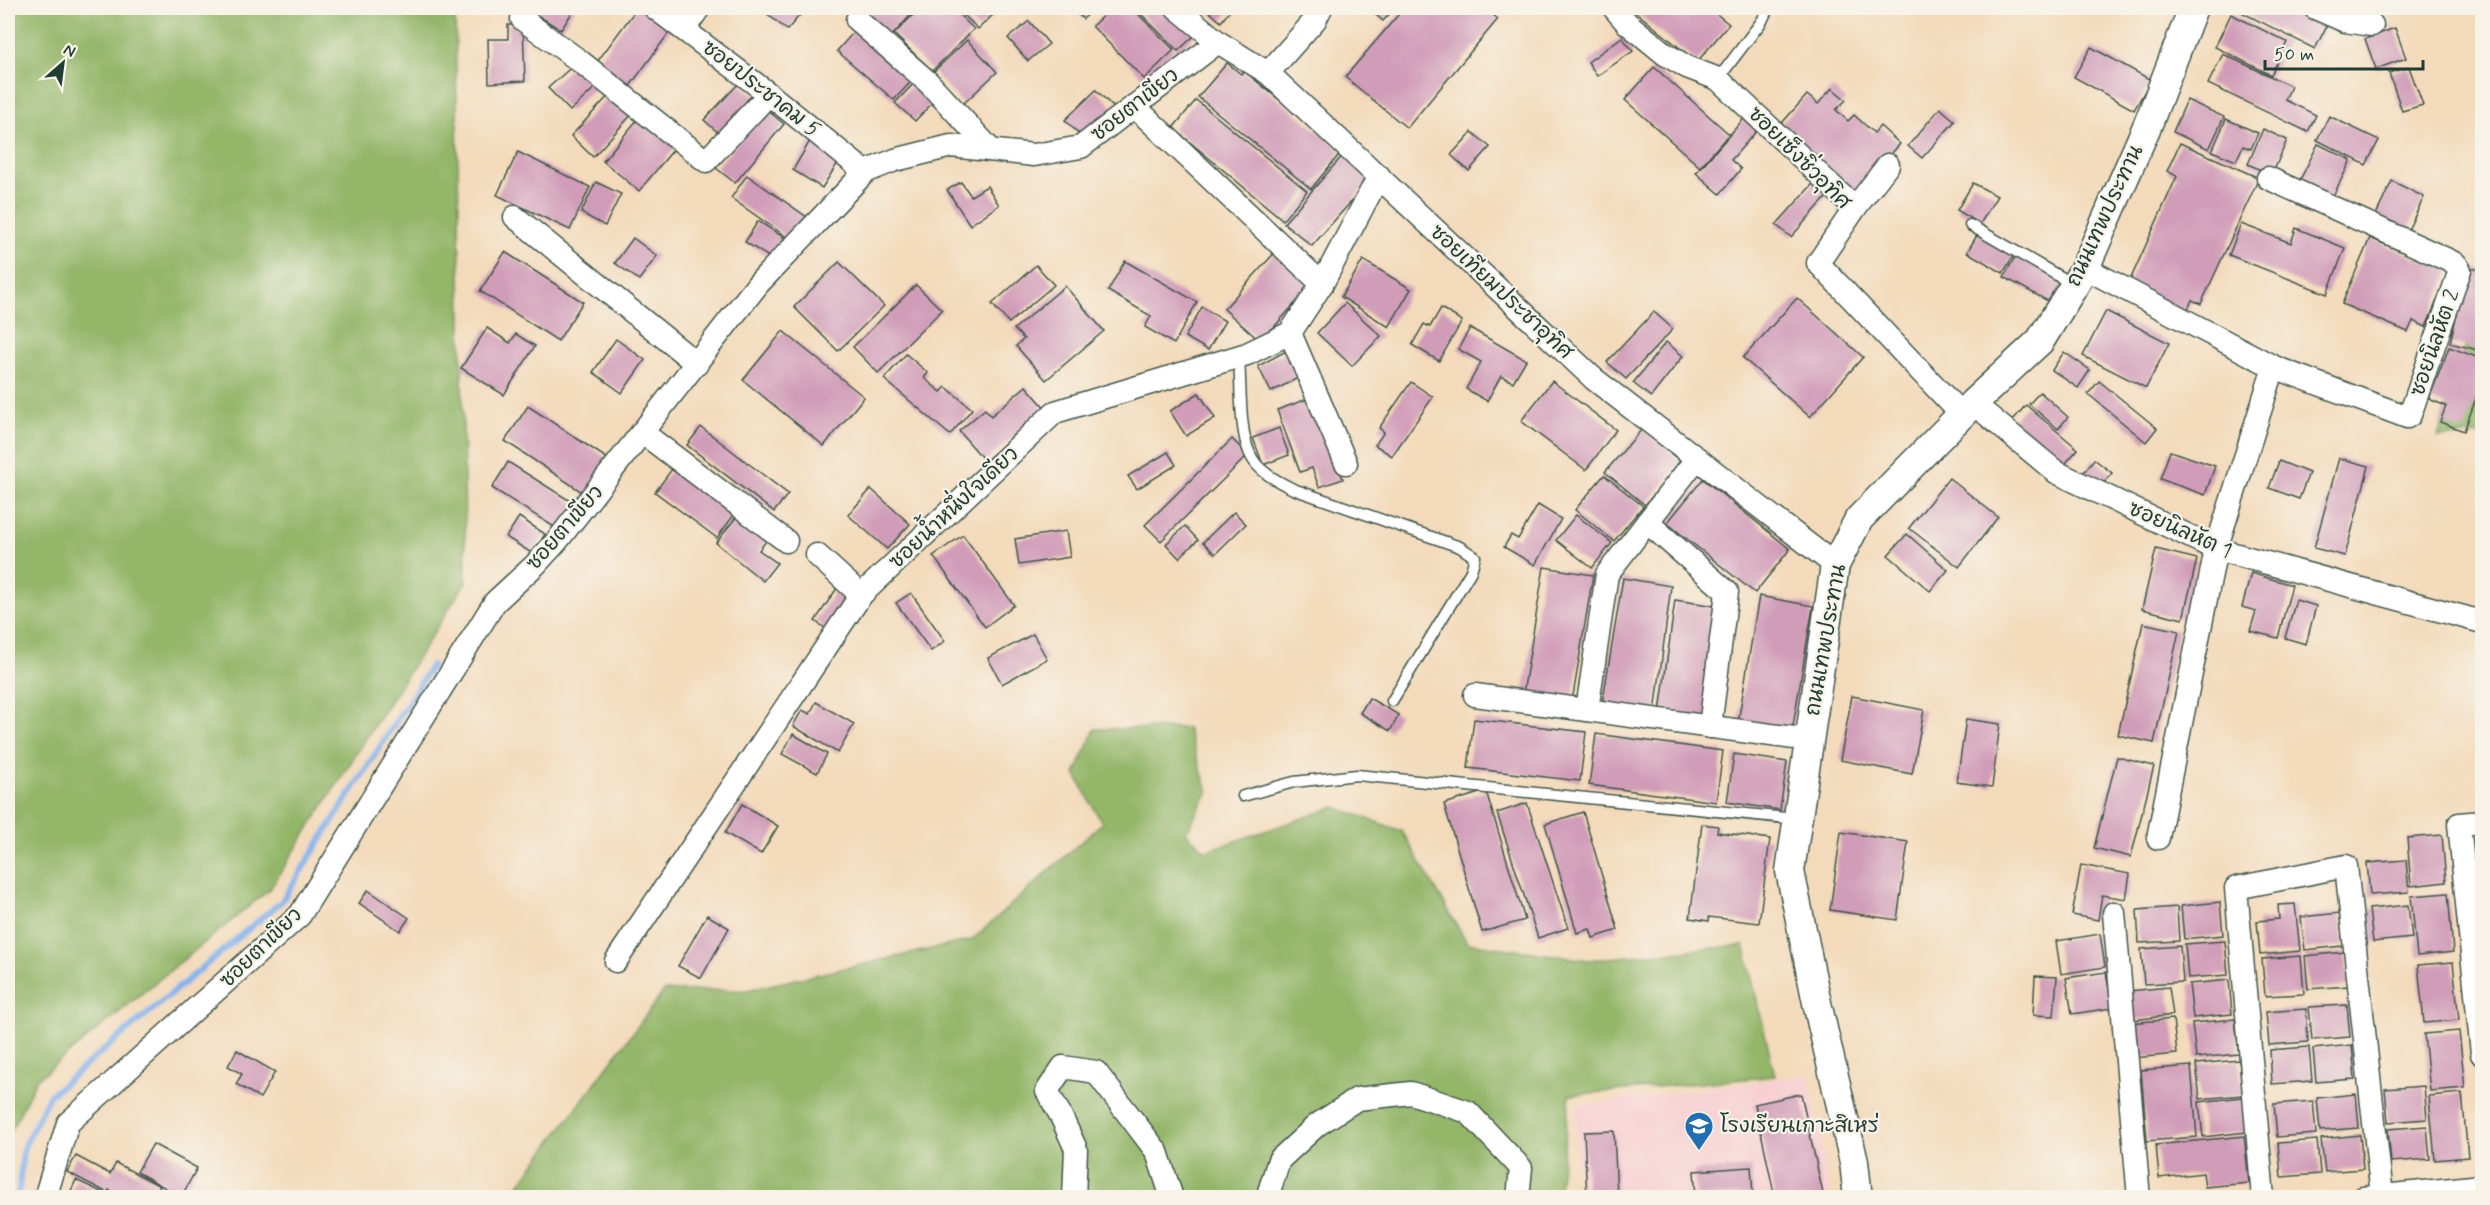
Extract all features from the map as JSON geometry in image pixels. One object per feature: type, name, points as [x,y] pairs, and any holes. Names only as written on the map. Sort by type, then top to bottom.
[{"type":"street","points":[[527,8],[522,19],[581,62],[706,161],[769,94]]},
{"type":"street","name":"ซอยประชาคม 5","points":[[655,8],[769,94],[865,172]]},
{"type":"street","points":[[684,29],[699,8]]},
{"type":"street","name":"ซอยเทียมประชาอุทิศ","points":[[1177,8],[1218,42],[1268,74],[1594,379],[1835,565]]},
{"type":"street","points":[[1268,74],[1315,20],[1321,8]]},
{"type":"street","name":"ซอยเซ็งซิ่วอุทิศ","points":[[1614,8],[1627,23],[1665,54],[1687,67],[1718,79],[1855,208],[1818,263],[1968,410]]},
{"type":"street","name":"ถนนเทพประทาน","points":[[1858,1197],[1854,1162],[1817,1003],[1790,871],[1835,565],[1859,519],[2040,341],[2080,277],[2148,124],[2193,8]]},
{"type":"street","points":[[2315,8],[2344,21],[2372,25]]},
{"type":"street","points":[[857,20],[928,82],[991,150]]},
{"type":"street","name":"ซอยตาเขียว","points":[[45,1197],[68,1124],[300,915],[495,602],[557,541],[758,284],[865,172],[895,160],[951,146],[1034,155],[1081,147],[1218,42]]},
{"type":"street","points":[[1134,106],[1322,284]]},
{"type":"street","points":[[1855,208],[1888,165]]},
{"type":"street","points":[[1346,463],[1290,333],[1322,284],[1379,176]]},
{"type":"street","name":"ซอยนิลหัต 2","points":[[2080,277],[2274,367],[2407,417],[2410,415],[2460,270],[2456,264],[2448,260],[2268,178]]},
{"type":"street","points":[[515,218],[697,364]]},
{"type":"street","name":"ซอยน้ำหนึ่งใจเดียว","points":[[616,961],[861,595],[1055,412],[1239,357],[1290,333]]},
{"type":"street","points":[[2158,838],[2216,549],[2274,367]]},
{"type":"street","name":"ซอยนิลหัต 1","points":[[1968,410],[2056,472],[2216,549],[2482,622]]},
{"type":"street","points":[[643,433],[786,541]]},
{"type":"street","points":[[1587,710],[1607,574],[1697,458]]},
{"type":"street","points":[[1647,522],[1727,592],[1710,727]]},
{"type":"street","points":[[817,555],[861,595]]},
{"type":"street","points":[[1475,694],[1809,740]]},
{"type":"street","points":[[2482,822],[2459,824],[2482,1054]]},
{"type":"street","points":[[2263,1197],[2236,888],[2346,866],[2373,1197],[2482,1186]]},
{"type":"street","points":[[2114,913],[2139,1197]]},
{"type":"street","points":[[1074,1197],[1076,1149],[1047,1091],[1063,1067],[1096,1072],[1156,1152],[1172,1197]]},
{"type":"street","points":[[1267,1197],[1279,1160],[1317,1125],[1357,1099],[1411,1093],[1468,1112],[1521,1168],[1518,1197]]},
{"type":"lane","points":[[1718,79],[1762,21],[1768,8]]},
{"type":"lane","points":[[1971,225],[2080,277]]},
{"type":"lane","points":[[1239,357],[1245,433],[1250,455],[1260,468],[1293,489],[1460,547],[1475,557],[1471,571],[1392,701]]},
{"type":"lane","points":[[1243,796],[1294,782],[1357,775],[1797,819]]},
{"type":"shaded area","name":"โรงเรียนเกาะสิเหร่","points":[[1808,1075],[1831,1197],[1577,1197],[1576,1106]]},
{"type":"green space","points":[[8,8],[455,8],[466,582],[270,889],[36,1080],[8,1137]]},
{"type":"green space","points":[[2482,293],[2482,435],[2438,437]]},
{"type":"green space","points":[[1187,728],[1208,791],[1186,833],[1206,851],[1335,807],[1402,831],[1467,943],[1588,960],[1744,945],[1775,1076],[1570,1095],[1558,1197],[509,1198],[664,991],[747,990],[972,940],[1102,823],[1075,774],[1095,729]]},
{"type":"building","points":[[535,8],[575,8],[561,30],[532,12]]},
{"type":"building","points":[[637,8],[649,8],[674,26],[630,86],[597,62]]},
{"type":"building","points":[[760,8],[806,8],[787,30]]},
{"type":"building","points":[[858,8],[914,8],[916,9],[891,37]]},
{"type":"building","points":[[920,8],[952,8],[974,29],[932,71],[894,34]]},
{"type":"building","points":[[957,8],[990,8],[995,13],[978,29]]},
{"type":"building","points":[[1072,8],[1095,8],[1083,19]]},
{"type":"building","points":[[1111,8],[1132,8],[1174,50],[1144,79],[1092,26]]},
{"type":"building","points":[[1135,8],[1170,8],[1196,34],[1178,51]]},
{"type":"building","points":[[1205,8],[1232,8],[1221,22]]},
{"type":"building","points":[[1368,8],[1395,8],[1383,21]]},
{"type":"building","points":[[1404,8],[1485,8],[1498,19],[1407,128],[1345,77]]},
{"type":"building","points":[[1631,8],[1709,8],[1729,24],[1697,62]]},
{"type":"building","points":[[2238,8],[2301,8],[2329,21],[2315,49],[2237,10]]},
{"type":"building","points":[[2231,14],[2287,42],[2271,75],[2215,47]]},
{"type":"building","points":[[1029,21],[1049,44],[1028,61],[1008,38]]},
{"type":"building","points":[[508,25],[523,25],[525,81],[489,83],[488,39],[508,39]]},
{"type":"building","points":[[859,26],[916,76],[894,100],[837,51]]},
{"type":"building","points":[[2395,28],[2406,58],[2376,69],[2365,39]]},
{"type":"building","points":[[1622,37],[1633,51],[1597,76],[1588,62]]},
{"type":"building","points":[[967,40],[997,72],[963,104],[933,72]]},
{"type":"building","points":[[2091,47],[2151,80],[2134,110],[2074,77]]},
{"type":"building","points":[[2223,54],[2291,86],[2285,100],[2316,115],[2308,132],[2208,84]]},
{"type":"building","points":[[576,63],[597,86],[570,111],[548,88]]},
{"type":"building","points":[[1227,63],[1241,74],[1244,71],[1342,151],[1311,189],[1198,97]]},
{"type":"building","points":[[1654,67],[1729,134],[1700,167],[1625,100]]},
{"type":"building","points":[[2409,67],[2423,105],[2402,111],[2389,73]]},
{"type":"building","points":[[915,82],[935,100],[915,121],[895,103]]},
{"type":"building","points":[[739,83],[758,99],[723,137],[704,120]]},
{"type":"building","points":[[1832,88],[1846,100],[1836,110],[1848,121],[1854,115],[1874,133],[1880,126],[1900,144],[1856,193],[1781,124],[1807,95],[1818,104]]},
{"type":"building","points":[[1096,90],[1114,108],[1083,138],[1065,120]]},
{"type":"building","points":[[611,93],[633,113],[593,157],[571,136]]},
{"type":"building","points":[[1196,100],[1307,191],[1283,220],[1173,128]]},
{"type":"building","points":[[2187,100],[2224,117],[2209,149],[2173,132]]},
{"type":"building","points":[[1940,108],[1955,121],[1922,158],[1908,146]]},
{"type":"building","points":[[766,109],[784,124],[735,183],[716,168]]},
{"type":"building","points":[[642,114],[678,144],[639,191],[603,161]]},
{"type":"building","points":[[1748,114],[1761,126],[1731,160],[1741,169],[1720,194],[1696,173]]},
{"type":"building","points":[[2329,116],[2379,140],[2366,165],[2317,140]]},
{"type":"building","points":[[2226,119],[2258,133],[2251,149],[2243,146],[2236,161],[2212,151]]},
{"type":"building","points":[[2263,129],[2287,140],[2272,175],[2248,164]]},
{"type":"building","points":[[1472,132],[1490,147],[1469,171],[1451,155]]},
{"type":"building","points":[[811,139],[841,158],[822,188],[793,170]]},
{"type":"building","points":[[2180,143],[2259,178],[2201,304],[2192,300],[2186,314],[2127,287],[2177,176],[2167,171]]},
{"type":"building","points":[[2318,144],[2351,160],[2331,200],[2298,184]]},
{"type":"building","points":[[518,152],[590,187],[570,230],[497,195]]},
{"type":"building","points":[[1343,155],[1371,179],[1312,246],[1284,223]]},
{"type":"building","points":[[747,175],[811,220],[795,243],[731,198]]},
{"type":"building","points":[[1819,177],[1833,190],[1791,237],[1776,225]]},
{"type":"building","points":[[2392,181],[2424,197],[2408,230],[2376,215]]},
{"type":"building","points":[[596,182],[621,194],[605,226],[581,213]]},
{"type":"building","points":[[961,182],[971,196],[987,186],[999,205],[970,225],[947,190]]},
{"type":"building","points":[[1973,183],[1997,196],[1980,224],[1957,210]]},
{"type":"building","points":[[758,221],[785,238],[772,259],[745,242]]},
{"type":"building","points":[[2241,224],[2291,243],[2296,228],[2345,248],[2327,294],[2229,255]]},
{"type":"building","points":[[1979,232],[2015,253],[2003,273],[1967,252]]},
{"type":"building","points":[[633,238],[657,256],[639,280],[615,263]]},
{"type":"building","points":[[2370,238],[2428,263],[2450,269],[2426,327],[2413,321],[2408,332],[2342,304]]},
{"type":"building","points":[[1277,250],[1313,283],[1261,342],[1224,309]]},
{"type":"building","points":[[505,252],[583,302],[558,341],[480,291]]},
{"type":"building","points":[[2016,255],[2067,284],[2055,305],[2004,277]]},
{"type":"building","points":[[1363,260],[1411,289],[1389,327],[1341,297]]},
{"type":"building","points":[[1125,261],[1197,302],[1174,344],[1145,327],[1151,316],[1108,291]]},
{"type":"building","points":[[839,262],[884,306],[838,351],[794,307]]},
{"type":"building","points":[[1036,265],[1054,285],[1009,323],[992,304]]},
{"type":"building","points":[[2468,267],[2482,270],[2482,351],[2450,343]]},
{"type":"building","points":[[916,285],[942,310],[878,373],[853,347]]},
{"type":"building","points":[[1065,286],[1104,331],[1046,380],[1016,346],[1024,339],[1014,329]]},
{"type":"building","points":[[1797,298],[1863,357],[1810,417],[1743,358]]},
{"type":"building","points":[[1345,303],[1381,336],[1352,366],[1317,333]]},
{"type":"building","points":[[1202,307],[1225,321],[1208,350],[1185,337]]},
{"type":"building","points":[[1441,308],[1462,321],[1439,361],[1412,345],[1424,324],[1430,327]]},
{"type":"building","points":[[2106,311],[2169,343],[2146,388],[2083,356]]},
{"type":"building","points":[[1654,312],[1673,329],[1626,379],[1607,362]]},
{"type":"building","points":[[487,328],[510,343],[516,334],[535,346],[504,395],[461,368]]},
{"type":"building","points":[[1470,328],[1526,360],[1513,382],[1501,376],[1487,401],[1466,389],[1481,362],[1458,349]]},
{"type":"building","points":[[783,331],[864,397],[824,446],[743,380]]},
{"type":"building","points":[[616,339],[645,360],[622,393],[593,372]]},
{"type":"building","points":[[1666,342],[1683,356],[1651,397],[1633,383]]},
{"type":"building","points":[[2449,347],[2482,359],[2482,382],[2464,431],[2440,422],[2446,406],[2429,399]]},
{"type":"building","points":[[1288,350],[1302,376],[1271,392],[1258,366]]},
{"type":"building","points":[[2064,352],[2090,370],[2078,388],[2052,370]]},
{"type":"building","points":[[906,354],[928,373],[924,378],[941,392],[946,387],[972,409],[950,435],[884,379]]},
{"type":"building","points":[[1552,381],[1616,430],[1586,470],[1521,421]]},
{"type":"building","points":[[2099,381],[2157,428],[2146,442],[2088,394]]},
{"type":"building","points":[[1411,382],[1433,397],[1392,456],[1375,445],[1384,432],[1379,428]]},
{"type":"building","points":[[1026,386],[1046,409],[985,461],[959,431],[985,409],[991,416]]},
{"type":"building","points":[[2040,392],[2068,417],[2058,429],[2029,404]]},
{"type":"building","points":[[1199,393],[1215,418],[1186,436],[1170,411]]},
{"type":"building","points":[[1313,397],[1343,479],[1319,487],[1312,468],[1300,472],[1277,410]]},
{"type":"building","points":[[2026,405],[2078,449],[2059,471],[2007,427]]},
{"type":"building","points":[[528,406],[611,461],[588,496],[505,441]]},
{"type":"building","points":[[701,427],[788,494],[774,512],[687,445]]},
{"type":"building","points":[[1279,428],[1289,455],[1263,465],[1253,438]]},
{"type":"building","points":[[1642,429],[1681,462],[1645,505],[1605,472]]},
{"type":"building","points":[[1232,439],[1248,455],[1161,541],[1145,525]]},
{"type":"building","points":[[2170,451],[2215,466],[2205,495],[2160,479]]},
{"type":"building","points":[[1168,452],[1176,465],[1137,489],[1128,476]]},
{"type":"building","points":[[2339,458],[2369,466],[2345,556],[2314,548]]},
{"type":"building","points":[[2094,459],[2112,473],[2098,491],[2080,477]]},
{"type":"building","points":[[2279,461],[2309,473],[2299,499],[2269,488]]},
{"type":"building","points":[[508,462],[575,504],[559,530],[492,488]]},
{"type":"building","points":[[675,465],[737,511],[717,538],[655,492]]},
{"type":"building","points":[[1604,475],[1643,506],[1614,541],[1575,510]]},
{"type":"building","points":[[1949,478],[1998,517],[1959,567],[1909,528]]},
{"type":"building","points":[[1703,479],[1790,549],[1755,593],[1667,523]]},
{"type":"building","points":[[871,489],[910,524],[887,549],[848,515]]},
{"type":"building","points":[[1538,505],[1561,519],[1535,565],[1504,547],[1511,535],[1518,539]]},
{"type":"building","points":[[740,512],[771,535],[759,550],[777,563],[763,581],[716,543]]},
{"type":"building","points":[[1234,512],[1246,524],[1215,554],[1203,542]]},
{"type":"building","points":[[1576,515],[1612,543],[1592,568],[1556,540]]},
{"type":"building","points":[[519,517],[545,534],[533,554],[506,537]]},
{"type":"building","points":[[1185,526],[1198,540],[1179,558],[1166,544]]},
{"type":"building","points":[[1066,531],[1070,557],[1019,565],[1015,539]]},
{"type":"building","points":[[1907,534],[1948,570],[1930,591],[1888,555]]},
{"type":"building","points":[[963,535],[1014,605],[985,627],[933,556]]},
{"type":"building","points":[[2156,549],[2197,559],[2183,619],[2142,609]]},
{"type":"building","points":[[1544,567],[1593,575],[1572,702],[1523,694]]},
{"type":"building","points":[[2251,573],[2292,585],[2278,638],[2250,631],[2256,611],[2242,607]]},
{"type":"building","points":[[1623,578],[1671,586],[1655,713],[1602,705]]},
{"type":"building","points":[[837,588],[850,597],[828,630],[815,621]]},
{"type":"building","points":[[911,593],[945,641],[931,651],[896,603]]},
{"type":"building","points":[[1759,596],[1813,606],[1792,732],[1738,723]]},
{"type":"building","points":[[1675,600],[1722,607],[1707,719],[1660,712]]},
{"type":"building","points":[[2296,600],[2316,606],[2306,644],[2285,638]]},
{"type":"building","points":[[2143,623],[2179,631],[2154,743],[2118,735]]},
{"type":"building","points":[[1033,634],[1047,659],[1002,684],[988,658]]},
{"type":"building","points":[[1852,696],[1924,710],[1912,774],[1840,760]]},
{"type":"building","points":[[1369,698],[1399,715],[1390,731],[1360,713]]},
{"type":"building","points":[[816,702],[854,724],[838,753],[793,726],[802,710],[810,714]]},
{"type":"building","points":[[1474,719],[1586,732],[1580,781],[1468,768]]},
{"type":"building","points":[[1966,719],[2000,724],[1992,787],[1957,782]]},
{"type":"building","points":[[793,734],[827,754],[817,773],[782,754]]},
{"type":"building","points":[[1596,734],[1723,751],[1716,802],[1589,785]]},
{"type":"building","points":[[1734,754],[1787,762],[1780,810],[1727,802]]},
{"type":"building","points":[[2117,757],[2154,766],[2131,857],[2094,848]]},
{"type":"building","points":[[1486,791],[1525,920],[1482,932],[1444,804]]},
{"type":"building","points":[[1527,803],[1568,928],[1538,938],[1497,813]]},
{"type":"building","points":[[742,804],[778,826],[761,854],[725,833]]},
{"type":"building","points":[[1583,812],[1618,930],[1593,938],[1590,929],[1577,933],[1545,824]]},
{"type":"building","points":[[1702,824],[1718,826],[1717,832],[1770,839],[1759,923],[1709,917],[1709,921],[1690,918]]},
{"type":"building","points":[[1841,832],[1908,842],[1897,920],[1830,910]]},
{"type":"building","points":[[2442,835],[2446,882],[2411,886],[2407,838]]},
{"type":"building","points":[[2406,860],[2409,892],[2370,895],[2367,863]]},
{"type":"building","points":[[2081,865],[2130,874],[2126,899],[2102,895],[2098,920],[2072,915]]},
{"type":"building","points":[[368,890],[409,918],[400,931],[359,903]]},
{"type":"building","points":[[2448,893],[2453,952],[2417,956],[2411,896]]},
{"type":"building","points":[[2220,902],[2223,935],[2184,939],[2181,906]]},
{"type":"building","points":[[2295,904],[2300,951],[2260,955],[2257,921],[2279,919],[2278,905]]},
{"type":"building","points":[[2408,905],[2412,938],[2373,942],[2369,909]]},
{"type":"building","points":[[2177,907],[2179,941],[2139,943],[2137,910]]},
{"type":"building","points":[[2340,913],[2343,946],[2305,950],[2301,917]]},
{"type":"building","points":[[707,915],[729,928],[701,978],[678,966]]},
{"type":"building","points":[[2100,934],[2105,967],[2061,974],[2056,941]]},
{"type":"building","points":[[2225,941],[2228,975],[2188,978],[2185,944]]},
{"type":"building","points":[[2180,946],[2183,982],[2144,984],[2141,949]]},
{"type":"building","points":[[2345,952],[2349,986],[2308,989],[2305,956]]},
{"type":"building","points":[[2301,956],[2304,994],[2265,996],[2262,959]]},
{"type":"building","points":[[2453,962],[2459,1020],[2424,1023],[2418,965]]},
{"type":"building","points":[[2106,972],[2112,1008],[2072,1014],[2066,978]]},
{"type":"building","points":[[2035,976],[2057,977],[2054,1016],[2033,1015]]},
{"type":"building","points":[[2229,980],[2232,1014],[2193,1018],[2189,984]]},
{"type":"building","points":[[2169,987],[2173,1015],[2133,1020],[2129,991]]},
{"type":"building","points":[[2347,1005],[2350,1037],[2312,1040],[2309,1007]]},
{"type":"building","points":[[2306,1009],[2308,1042],[2269,1045],[2266,1012]]},
{"type":"building","points":[[2173,1019],[2177,1054],[2133,1058],[2130,1023]]},
{"type":"building","points":[[2235,1019],[2239,1054],[2196,1058],[2192,1023]]},
{"type":"building","points":[[2459,1031],[2465,1088],[2430,1091],[2424,1034]]},
{"type":"building","points":[[2352,1045],[2355,1079],[2316,1082],[2313,1049]]},
{"type":"building","points":[[2309,1047],[2312,1081],[2272,1084],[2270,1050]]},
{"type":"building","points":[[237,1050],[275,1072],[260,1098],[236,1084],[242,1074],[228,1066]]},
{"type":"building","points":[[2239,1060],[2243,1095],[2200,1099],[2196,1064]]},
{"type":"building","points":[[2191,1066],[2197,1137],[2147,1141],[2141,1070]]},
{"type":"building","points":[[2424,1086],[2427,1119],[2388,1122],[2385,1089]]},
{"type":"building","points":[[2462,1093],[2468,1157],[2435,1160],[2429,1096]]},
{"type":"building","points":[[1801,1094],[1824,1198],[1775,1198],[1755,1104]]},
{"type":"building","points":[[2356,1094],[2359,1128],[2320,1131],[2317,1098]]},
{"type":"building","points":[[2243,1097],[2247,1132],[2203,1137],[2199,1102]]},
{"type":"building","points":[[2313,1101],[2316,1134],[2277,1137],[2274,1104]]},
{"type":"building","points":[[2427,1126],[2430,1159],[2391,1162],[2388,1129]]},
{"type":"building","points":[[1614,1131],[1617,1198],[1587,1198],[1584,1132]]},
{"type":"building","points":[[2360,1135],[2363,1169],[2325,1172],[2321,1139]]},
{"type":"building","points":[[2244,1136],[2249,1183],[2205,1187],[2203,1173],[2159,1178],[2156,1145]]},
{"type":"building","points":[[2317,1140],[2320,1174],[2281,1177],[2278,1143]]},
{"type":"building","points":[[153,1144],[197,1168],[181,1197],[137,1172]]},
{"type":"building","points":[[76,1156],[110,1174],[116,1163],[160,1186],[154,1198],[122,1198],[109,1190],[108,1193],[67,1172]]},
{"type":"building","points":[[1751,1167],[1753,1194],[1696,1197],[1694,1171]]},
{"type":"building","points":[[76,1180],[106,1194],[104,1198],[68,1197]]},
{"type":"waterway","points":[[18,1198],[23,1149],[49,1096],[282,901],[432,665]]},
{"type":"place","name":"โรงเรียนเกาะสิเหร่","points":[[1699,1152]]}]
